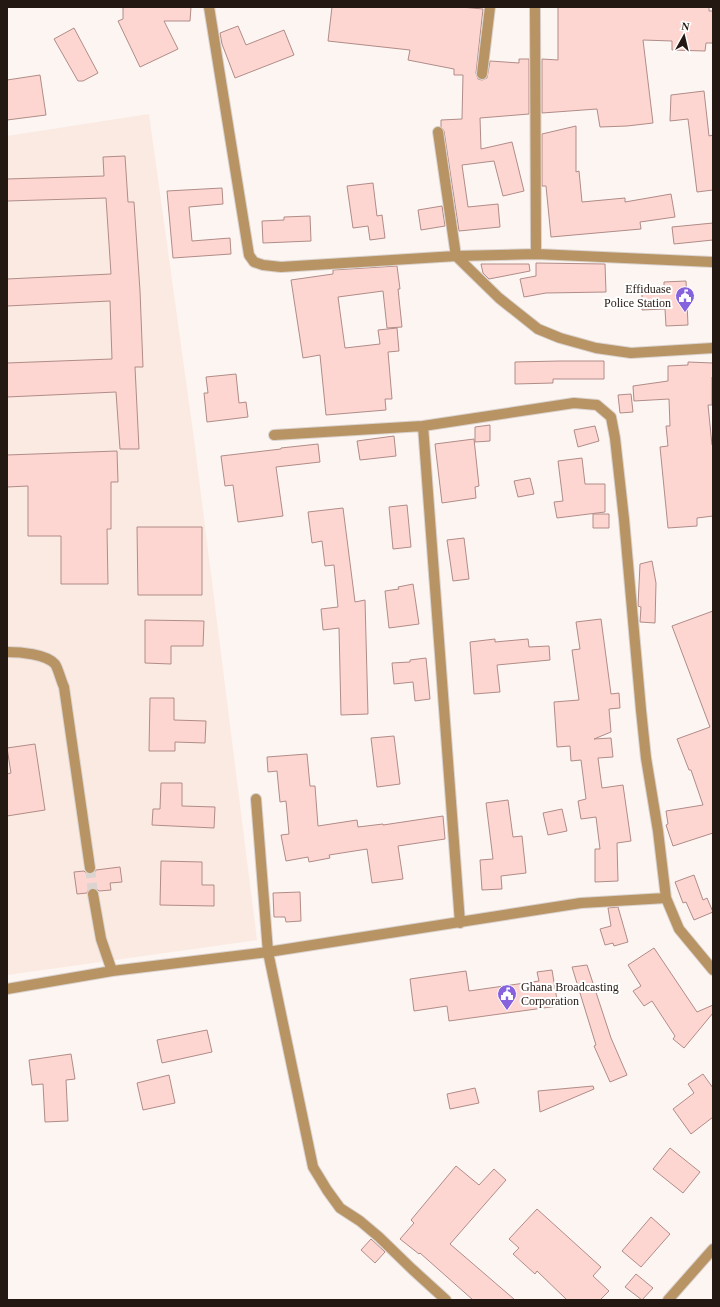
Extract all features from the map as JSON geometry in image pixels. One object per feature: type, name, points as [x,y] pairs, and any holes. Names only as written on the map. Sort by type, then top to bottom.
[{"type":"street","points":[[209,7],[249,255],[254,262],[263,265],[281,267],[456,256],[536,254],[713,262]]},
{"type":"street","points":[[482,74],[490,7]]},
{"type":"street","points":[[535,7],[536,254]]},
{"type":"street","points":[[438,132],[456,256],[499,298],[538,329],[560,338],[596,348],[631,352],[713,348]]},
{"type":"street","points":[[274,435],[423,426],[574,403],[597,405],[611,417],[615,438],[624,519],[640,710],[666,898],[679,929],[713,970]]},
{"type":"street","points":[[423,426],[460,923]]},
{"type":"street","points":[[7,652],[45,656],[55,664],[64,687],[90,868]]},
{"type":"street","points":[[256,799],[268,952],[313,1167],[340,1208],[360,1221],[379,1237],[446,1300]]},
{"type":"street","points":[[93,894],[101,939],[112,971]]},
{"type":"street","points":[[7,989],[112,971],[268,952],[581,903],[666,898]]},
{"type":"street","points":[[668,1300],[713,1249]]},
{"type":"shaded area","points":[[149,114],[194,439],[257,940],[7,975],[7,136]]},
{"type":"building","points":[[123,7],[191,7],[190,21],[164,21],[178,49],[140,67],[118,21],[123,19]]},
{"type":"building","points":[[332,7],[461,7],[483,9],[476,73],[478,79],[482,80],[487,78],[490,61],[519,63],[519,59],[529,59],[529,114],[480,118],[481,149],[512,142],[524,191],[503,196],[494,161],[462,165],[468,207],[498,204],[500,227],[459,231],[444,131],[441,127],[441,120],[462,119],[463,75],[454,75],[454,69],[408,60],[410,50],[328,41]]},
{"type":"building","points":[[558,7],[709,7],[709,11],[713,11],[713,43],[706,43],[705,51],[672,50],[672,41],[643,40],[653,123],[600,127],[597,109],[542,113],[542,59],[558,60]]},
{"type":"building","points":[[238,26],[246,45],[284,30],[294,55],[235,78],[222,44],[220,33]]},
{"type":"building","points":[[74,28],[98,73],[83,81],[78,81],[54,39]]},
{"type":"building","points":[[40,75],[46,115],[7,120],[7,80]]},
{"type":"building","points":[[704,91],[709,136],[713,135],[713,190],[697,192],[688,119],[670,121],[671,95]]},
{"type":"building","points":[[576,126],[576,172],[579,171],[582,202],[625,198],[625,202],[671,194],[675,217],[640,222],[641,229],[551,237],[546,186],[542,186],[542,134]]},
{"type":"building","points":[[125,156],[128,202],[134,202],[140,291],[143,367],[135,367],[139,449],[120,449],[116,392],[7,397],[7,363],[112,359],[110,301],[7,306],[7,279],[111,274],[106,198],[7,201],[7,179],[104,176],[103,157]]},
{"type":"building","points":[[373,183],[377,216],[382,215],[385,238],[370,240],[368,226],[353,228],[347,186]]},
{"type":"building","points":[[222,188],[223,204],[189,207],[192,241],[230,238],[231,254],[173,258],[167,191]]},
{"type":"building","points":[[442,206],[445,226],[421,230],[418,210]]},
{"type":"building","points":[[310,216],[311,241],[263,243],[262,221],[284,220],[284,217]]},
{"type":"building","points":[[713,223],[713,240],[674,244],[672,227]]},
{"type":"building","points":[[536,263],[605,264],[606,292],[546,293],[524,297],[520,279],[536,276]]},
{"type":"building","points":[[481,264],[529,264],[530,271],[489,279],[483,273]]},
{"type":"building","points":[[397,266],[402,327],[387,328],[383,291],[338,297],[345,348],[380,344],[378,330],[397,328],[399,351],[388,352],[392,399],[385,399],[386,410],[326,415],[320,355],[303,358],[291,280],[333,274],[333,270]]},
{"type":"building","points":[[686,281],[688,325],[666,326],[665,309],[642,310],[642,294],[664,293],[664,282]]},
{"type":"building","points":[[604,361],[604,379],[553,379],[553,383],[515,384],[515,362]]},
{"type":"building","points":[[688,362],[713,363],[712,405],[708,405],[713,445],[713,516],[697,518],[697,526],[668,528],[660,447],[668,446],[666,426],[670,426],[669,399],[634,401],[633,386],[668,381],[668,366],[688,365]]},
{"type":"building","points":[[236,374],[239,403],[246,402],[248,417],[207,422],[204,393],[208,393],[206,377]]},
{"type":"building","points":[[631,394],[633,412],[620,413],[618,395]]},
{"type":"building","points":[[490,425],[490,441],[475,442],[475,427]]},
{"type":"building","points":[[595,426],[599,441],[578,447],[574,430]]},
{"type":"building","points":[[394,436],[396,456],[360,460],[357,441]]},
{"type":"building","points":[[474,439],[479,486],[475,487],[476,498],[442,503],[435,444]]},
{"type":"building","points":[[318,444],[320,462],[276,467],[283,516],[238,522],[233,485],[225,486],[221,456]]},
{"type":"building","points":[[117,451],[118,482],[111,482],[111,529],[107,529],[108,584],[61,584],[61,536],[28,536],[28,486],[7,487],[7,455]]},
{"type":"building","points":[[582,458],[585,484],[605,484],[605,512],[557,518],[554,502],[563,501],[558,461]]},
{"type":"building","points":[[530,478],[534,494],[518,497],[514,481]]},
{"type":"building","points":[[407,505],[411,547],[393,549],[389,507]]},
{"type":"building","points":[[343,508],[355,602],[365,600],[368,714],[341,715],[339,628],[323,630],[321,609],[338,607],[334,565],[325,566],[322,541],[312,543],[308,512]]},
{"type":"building","points":[[593,514],[609,514],[609,528],[593,528]]},
{"type":"building","points":[[137,527],[202,527],[202,595],[138,595]]},
{"type":"building","points":[[464,538],[469,579],[453,581],[447,540]]},
{"type":"building","points":[[652,561],[656,583],[655,623],[640,622],[641,607],[638,606],[640,564]]},
{"type":"building","points":[[413,584],[419,624],[389,628],[385,591],[399,589],[398,587]]},
{"type":"building","points":[[713,611],[713,833],[673,846],[666,825],[668,824],[666,811],[703,805],[691,770],[689,770],[677,739],[710,727],[672,626]]},
{"type":"building","points":[[601,619],[611,694],[619,693],[620,708],[609,709],[611,732],[594,739],[611,738],[613,757],[598,758],[602,788],[623,785],[631,841],[617,843],[618,881],[595,882],[595,849],[600,849],[596,817],[581,819],[578,801],[586,799],[581,760],[571,761],[570,746],[557,747],[554,702],[579,700],[572,650],[580,649],[576,622]]},
{"type":"building","points":[[145,620],[204,621],[203,646],[171,646],[171,664],[145,663]]},
{"type":"building","points":[[495,639],[495,642],[528,639],[529,647],[549,646],[550,660],[497,665],[500,692],[474,694],[470,642]]},
{"type":"building","points":[[426,658],[430,699],[415,701],[413,682],[394,684],[392,663],[410,662],[410,660]]},
{"type":"building","points":[[150,698],[174,698],[174,720],[206,721],[205,743],[175,742],[175,751],[149,751]]},
{"type":"building","points":[[394,736],[400,784],[377,787],[371,738]]},
{"type":"building","points":[[35,744],[45,810],[7,816],[7,774],[11,773],[7,748]]},
{"type":"building","points":[[307,754],[310,786],[315,786],[318,826],[357,820],[358,827],[383,825],[443,816],[445,839],[398,846],[403,879],[372,883],[367,849],[329,855],[330,858],[309,862],[308,857],[286,861],[281,835],[289,834],[286,801],[280,802],[277,771],[268,772],[267,757]]},
{"type":"building","points":[[161,783],[182,783],[182,806],[215,807],[214,828],[152,825],[153,809],[160,809]]},
{"type":"building","points":[[508,800],[513,837],[522,836],[526,873],[501,876],[502,889],[482,890],[480,860],[493,859],[486,803]]},
{"type":"building","points":[[562,809],[567,831],[548,835],[543,813]]},
{"type":"building","points":[[161,861],[202,862],[202,885],[214,885],[214,906],[160,905]]},
{"type":"building","points":[[120,867],[122,882],[110,883],[111,890],[99,891],[96,888],[92,888],[89,889],[87,893],[77,894],[74,872],[84,871],[87,874],[91,874],[96,870]]},
{"type":"building","points":[[694,875],[703,900],[707,898],[713,912],[694,920],[686,902],[683,903],[675,882]]},
{"type":"building","points":[[300,892],[301,921],[286,922],[285,917],[274,917],[273,893]]},
{"type":"building","points":[[618,907],[628,942],[614,946],[613,943],[605,945],[600,929],[611,926],[608,908]]},
{"type":"building","points":[[654,948],[697,1012],[713,1005],[713,1013],[684,1048],[673,1039],[675,1036],[652,1001],[644,1006],[633,991],[641,986],[628,965]]},
{"type":"building","points":[[587,965],[611,1038],[627,1075],[610,1082],[594,1046],[596,1045],[572,967]]},
{"type":"building","points":[[552,970],[558,1006],[449,1021],[447,1006],[414,1011],[410,979],[466,971],[469,991],[539,981],[537,972]]},
{"type":"building","points":[[207,1030],[212,1052],[162,1063],[157,1040]]},
{"type":"building","points":[[71,1054],[75,1079],[66,1080],[68,1121],[45,1122],[43,1084],[32,1085],[29,1060]]},
{"type":"building","points":[[703,1074],[713,1088],[713,1117],[691,1134],[673,1109],[694,1093],[688,1084]]},
{"type":"building","points":[[169,1075],[175,1103],[143,1110],[137,1083]]},
{"type":"building","points":[[593,1086],[594,1089],[540,1112],[538,1091]]},
{"type":"building","points":[[475,1088],[479,1103],[450,1109],[447,1094]]},
{"type":"building","points":[[670,1148],[700,1172],[683,1193],[653,1169]]},
{"type":"building","points":[[456,1166],[479,1185],[494,1169],[506,1180],[450,1244],[515,1300],[473,1300],[420,1253],[419,1254],[400,1239],[414,1223],[411,1220]]},
{"type":"building","points":[[537,1209],[601,1267],[593,1276],[609,1291],[600,1300],[567,1300],[537,1271],[535,1274],[513,1254],[519,1248],[509,1239]]},
{"type":"building","points":[[651,1217],[670,1234],[641,1267],[622,1251]]},
{"type":"building","points":[[371,1239],[385,1252],[375,1263],[361,1250]]},
{"type":"building","points":[[636,1274],[653,1288],[642,1300],[625,1287]]},
{"type":"tunnel","points":[[90,868],[93,894]]},
{"type":"place","name":"Effiduase Police Station","points":[[685,313]]},
{"type":"place","name":"Ghana Broadcasting Corporation","points":[[507,1011]]}]
